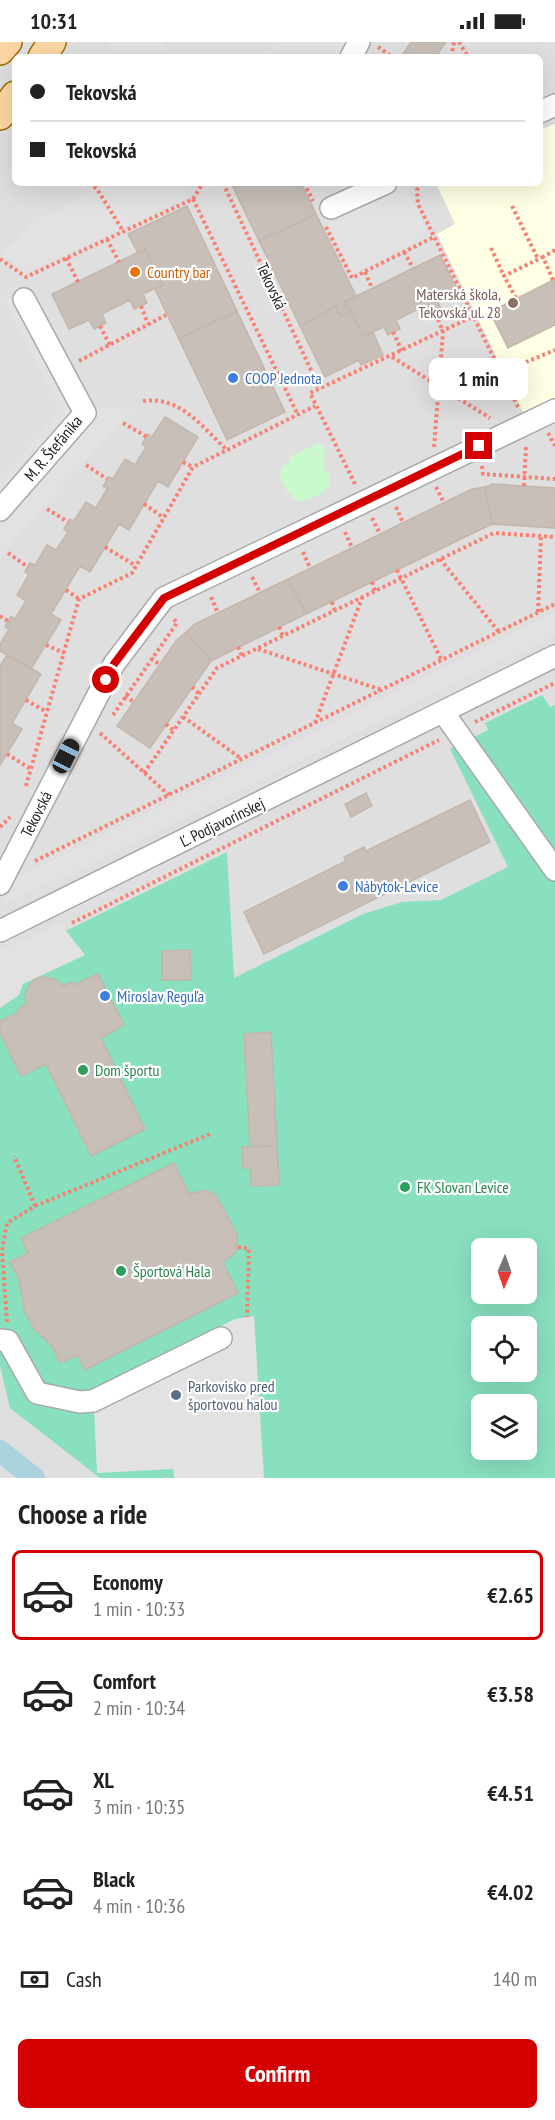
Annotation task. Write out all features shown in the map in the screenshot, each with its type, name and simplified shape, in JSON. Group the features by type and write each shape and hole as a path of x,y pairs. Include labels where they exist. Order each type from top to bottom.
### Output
{"main road":[{"path":"0,51 8,42"},
{"path":"0,116 12,99"}],"street":[{"path":"324,212 380,186"},
{"name":"M. R. Štefánika","path":"0,510 85,413 29,308"},
{"name":"Tekovská","path":"2,880 114,664 164,598 555,410"},
{"name":"Ľ. Podjavorinskej","path":"0,931 555,656"},
{"path":"443,712 555,870"},
{"path":"4,1340 37,1393 80,1402 93,1401 221,1338"}],"path":[{"path":"370,42 388,54"},
{"path":"94,186 123,231"},
{"path":"0,260 26,277 193,199 202,186"},
{"name":"Tekovská","path":"225,186 320,389"},
{"path":"306,186 324,212 352,278 434,237"},
{"path":"420,186 417,190 418,204 500,373 519,427 524,486"},
{"path":"193,199 298,415"},
{"path":"512,206 553,279"},
{"path":"107,239 118,262"},
{"path":"491,248 516,298"},
{"path":"504,276 555,250"},
{"path":"404,252 413,268"},
{"path":"66,258 78,282"},
{"path":"365,272 372,288"},
{"path":"141,306 148,324"},
{"path":"432,469 443,332 435,312"},
{"path":"62,370 166,315"},
{"path":"364,501 310,393 443,332 472,316"},
{"path":"100,326 110,345"},
{"path":"393,332 402,351"},
{"path":"438,385 500,373 555,350"},
{"path":"392,356 438,385 519,427"},
{"path":"143,402 158,399 179,406 227,450"},
{"path":"21,796 31,769 79,599 132,573 193,467 315,406"},
{"path":"123,423 147,437"},
{"path":"479,446 483,474 555,479"},
{"path":"183,462 193,467"},
{"path":"86,465 107,479"},
{"path":"144,504 164,518"},
{"path":"47,509 68,522"},
{"path":"144,773 217,668 494,533 555,537"},
{"path":"538,613 541,536"},
{"path":"105,547 136,566"},
{"path":"8,553 28,567"},
{"path":"440,559 499,632"},
{"path":"398,570 442,661"},
{"path":"372,582 375,591"},
{"path":"66,590 79,599"},
{"path":"315,723 363,597"},
{"path":"332,602 335,611"},
{"path":"159,604 177,623 100,734 169,795"},
{"path":"2,880 555,604"},
{"path":"0,616 8,621"},
{"path":"279,627 283,636"},
{"path":"46,645 64,653"},
{"path":"238,647 242,656"},
{"path":"257,648 383,690"},
{"path":"72,923 555,683"},
{"path":"192,687 199,694"},
{"path":"26,700 47,712"},
{"path":"183,717 242,759"},
{"path":"166,724 173,730"},
{"path":"7,754 31,769"},
{"path":"0,827 11,816"},
{"path":"0,817 6,821"},
{"path":"4,1340 2,1251 7,1223 35,1206 210,1134"},
{"path":"14,1156 35,1206"},
{"path":"238,1247 249,1249 247,1317"}],"shaded area":[{"path":"0,42 555,42 555,1478 0,1478"},
{"path":"107,42 163,42 169,54 113,54"},
{"path":"278,42 350,42 344,54 261,54"},
{"name":"Materská škola, Tekovská ul. 28","path":"555,124 555,401 525,416 437,234 455,224 437,186 543,186 543,129"},
{"path":"103,186 182,186 189,197 26,272 1,255 39,219"},
{"path":"352,186 405,186 429,235 352,274 317,202"},
{"path":"26,290 86,406 132,409 12,541 0,560 0,478 55,418 58,411 57,401 4,302"},
{"path":"555,613 555,635 3,906 8,882"},
{"path":"60,923 85,955 23,984 19,995 0,1008 0,951"},
{"name":"Parkovisko pred športovou halou","path":"254,1316 264,1478 174,1478 173,1469 97,1473 93,1389 235,1319"}],"green space":[{"path":"319,443 325,449 323,468 330,476 328,488 316,496 299,502 285,488 280,476 281,470 290,462 291,456"},
{"path":"542,695 550,707 555,705 555,1478 100,1478 10,1408 0,1366 0,963 227,852 234,978 363,914 402,902 441,900 508,867 450,749 488,730 485,723"}],"building":[{"path":"411,42 446,42 439,54 403,54"},
{"path":"232,186 302,186 316,214 259,241"},
{"path":"187,206 237,311 179,339 155,289 163,285 145,249 138,253 128,234"},
{"path":"316,214 356,296 343,303 348,313 341,316 336,306 300,326 259,241"},
{"path":"145,249 163,285 143,294 147,303 134,309 130,300 102,314 106,323 94,329 89,320 69,329 52,294"},
{"path":"440,255 457,290 437,300 441,309 429,315 424,306 396,320 400,329 388,335 384,327 363,336 346,301"},
{"path":"555,279 555,325 508,348 490,312"},
{"path":"346,301 363,336 373,332 383,355 361,365 359,360 325,377 300,326 336,306 341,316 348,313 343,303"},
{"path":"237,311 285,412 227,440 179,339"},
{"path":"165,417 198,437 168,487 158,481 129,530 119,524 90,572 80,566 51,614 61,620 31,669 0,651 0,644 9,629 5,627 11,616 15,619 26,601 17,595 29,574 25,572 30,563 35,565 47,545 56,550 68,532 64,529 70,519 74,521 86,502 96,508 107,489 103,486 109,477 113,479 125,459 135,465 146,447 142,444 148,434 152,437"},
{"path":"493,484 555,488 555,528 492,524 485,487"},
{"path":"485,487 492,524 306,614 288,579 472,489"},
{"path":"288,579 306,614 211,661 186,632 195,624"},
{"path":"186,632 211,661 150,748 117,726 176,641"},
{"path":"7,655 41,674 12,723 22,729 0,765 0,666"},
{"path":"366,793 372,806 351,817 345,804"},
{"path":"470,800 490,842 264,954 244,912 346,861 344,857 364,847 366,851"},
{"path":"190,950 191,980 162,980 162,951"},
{"name":"Dom športu","path":"98,974 124,1025 101,1038 145,1129 91,1156 46,1064 21,1076 0,1033 0,1021 19,1012 18,1009 26,1005 25,995 30,984 37,978 57,980 63,986 72,982 74,985"},
{"path":"271,1032 277,1146 250,1147 244,1034"},
{"path":"277,1146 279,1185 251,1186 251,1168 243,1168 242,1147"},
{"name":"Športová Hala","path":"174,1163 189,1194 205,1190 216,1195 237,1235 236,1252 223,1263 238,1293 85,1370 78,1355 60,1363 52,1346 34,1329 24,1310 19,1279 10,1262 28,1253 21,1238"}],"waterway":[{"path":"0,1451 34,1478"}],"place":[{"name":"Country bar","path":"135,272"},
{"name":"Materská škola, Tekovská ul. 28","path":"513,303"},
{"name":"COOP Jednota","path":"233,378"},
{"name":"Nábytok-Levice","path":"343,886"},
{"name":"Miroslav Reguľa","path":"105,996"},
{"name":"Dom športu","path":"83,1070"},
{"name":"FK Slovan Levice","path":"405,1187"},
{"name":"Športová Hala","path":"121,1271"},
{"name":"Parkovisko pred športovou halou","path":"176,1395"}],"route":[{"path":"106,680 114,664 164,598 479,446"}]}
